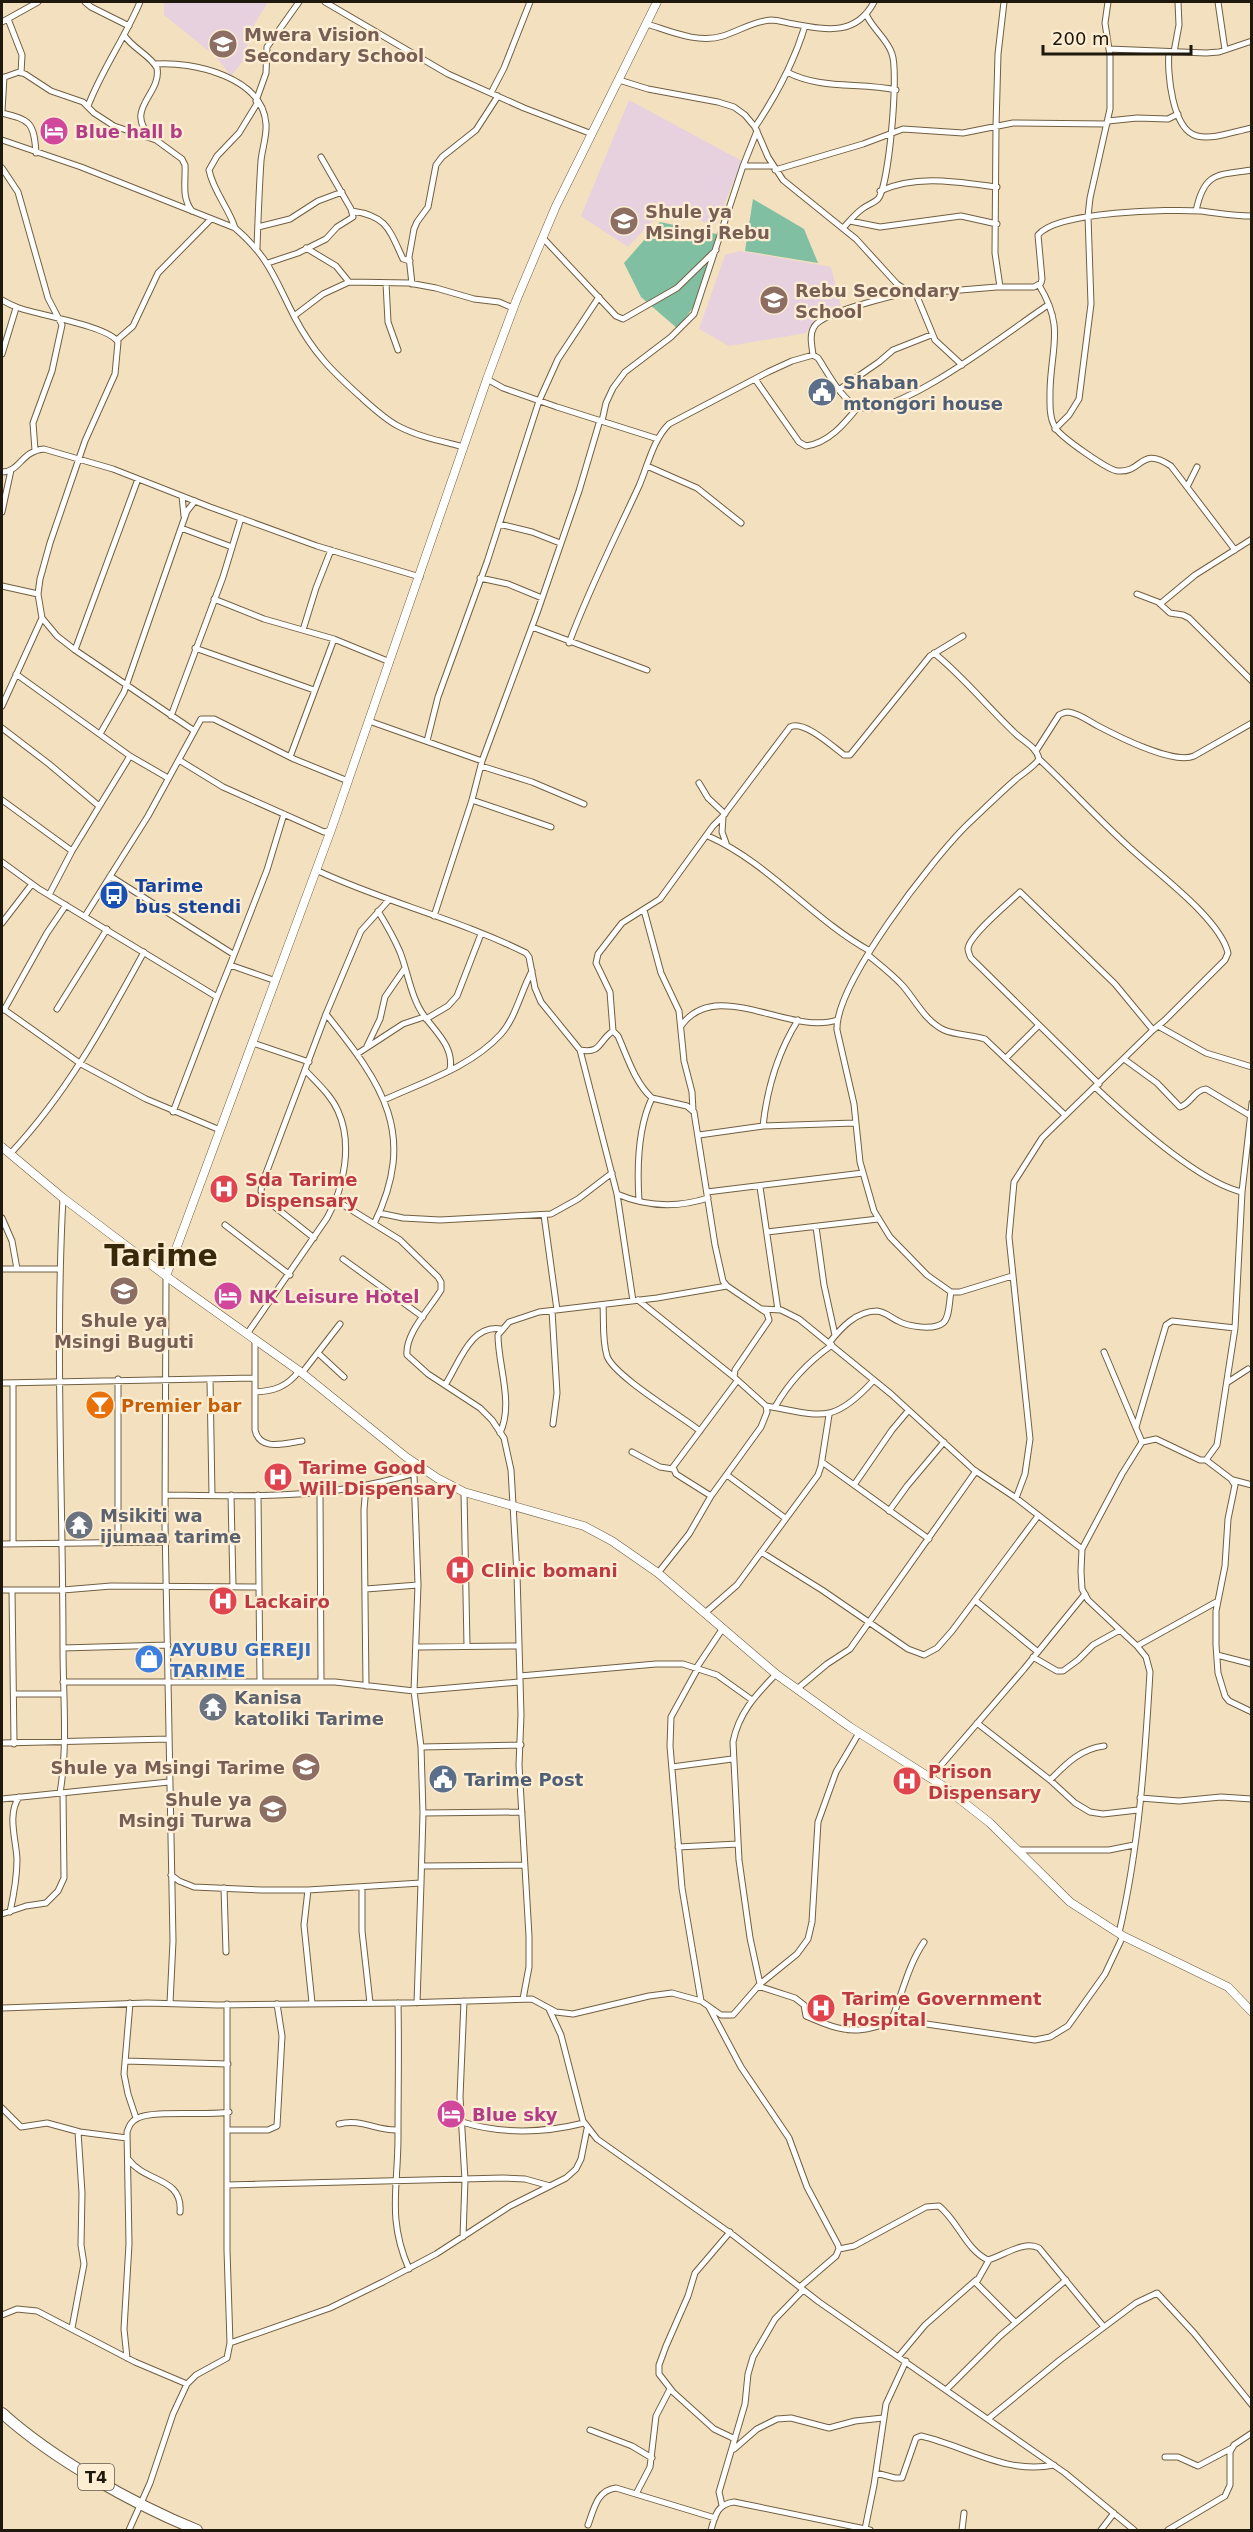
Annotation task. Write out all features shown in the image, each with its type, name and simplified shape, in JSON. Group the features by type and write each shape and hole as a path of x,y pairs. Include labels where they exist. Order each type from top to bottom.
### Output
{"highway":[{"name":"T4","path":"2,2413 52,2452 141,2504 197,2530"}],"main road":[{"path":"166,1276 331,830 513,308 543,238 657,2"},
{"path":"2,1147 63,1198 166,1276 301,1372 353,1416 424,1469 464,1492 513,1504 584,1526 612,1541 658,1573 796,1689 930,1778 990,1822 1070,1902 1121,1934 1214,1979 1239,1996 1251,2012"}],"street":[{"path":"2,22 38,2"},
{"path":"85,2 129,26"},
{"path":"88,106 106,64 129,26 140,2"},
{"path":"235,228 214,186 209,170 239,133 257,102 266,73 267,47 299,2"},
{"path":"325,2 448,74 524,108 592,134"},
{"path":"491,93 504,68 530,2"},
{"path":"646,24 686,36 710,39 763,21 774,20 835,29 851,25 867,16 874,2"},
{"path":"1000,287 995,253 996,126 1004,2"},
{"path":"1055,429 1069,415 1079,399 1091,304 1088,216 1107,123 1112,86 1105,23 1108,2"},
{"path":"1178,2 1179,25 1171,52 1169,78 1178,114 1188,131 1196,136 1218,135 1251,128"},
{"path":"1218,2 1225,50"},
{"path":"843,228 864,207 878,199 891,132 896,90 896,66 892,51 873,28 867,16"},
{"path":"8,19 22,55 21,73"},
{"path":"434,916 482,763 579,491 606,403 625,372 671,337 694,314 756,129 797,53 805,26"},
{"path":"124,35 132,46 155,63 203,67 220,73 241,85 257,102 267,124 261,159 257,248"},
{"path":"1109,49 1206,53 1225,50 1251,41"},
{"path":"153,140 142,125 140,116 158,75 155,63"},
{"path":"787,72 799,78 826,84 896,90"},
{"path":"36,153 35,137 29,123 25,119 2,112 3,78 21,73 35,79 51,91 83,102 94,113 114,126 153,140 182,159 186,172 185,198 193,212"},
{"path":"619,80 648,89 734,107 756,129 774,168 783,180 843,228 908,292"},
{"path":"412,284 410,261 414,229 420,216 428,207 436,165 442,157 476,130 498,96"},
{"path":"742,166 774,168 863,144 891,132 916,128 963,133 996,126 1036,122 1107,123 1137,118 1168,119 1178,114"},
{"path":"2,140 81,167 235,228 257,248 268,263 294,316 323,363 384,417 415,434 464,447"},
{"path":"268,263 326,239 337,227 352,219 352,211 321,158"},
{"path":"2,168 18,192 48,298 63,330 52,371 33,423 35,450"},
{"path":"1196,211 1201,190 1210,178 1219,174 1251,170"},
{"path":"880,191 898,184 922,181 997,187"},
{"path":"258,227 290,219 318,201 342,192"},
{"path":"352,211 370,215 387,224 403,259 410,261"},
{"path":"813,355 812,329 820,321 853,307 908,292 916,294 1000,287 1031,288 1039,285 1042,279 1038,235 1053,225 1088,216 1196,211 1225,216 1251,216"},
{"path":"850,221 880,227 961,216 997,224"},
{"path":"117,340 133,326 158,273 212,219"},
{"path":"543,238 616,316 625,319 677,288 716,250"},
{"path":"306,248 336,266 349,282"},
{"path":"294,316 323,294 349,282 412,284 474,299 499,302 513,308"},
{"path":"386,283 388,322 398,350"},
{"path":"1039,285 1056,324 1050,375 1050,406 1055,429 1111,470 1125,470 1148,458 1156,457 1172,466 1235,550"},
{"path":"916,294 931,335 939,346 962,365"},
{"path":"427,741 438,697 499,524 539,401 558,359 599,297"},
{"path":"2,300 16,308 58,318 108,334 117,340"},
{"path":"569,643 590,589 658,439 662,431 676,418 792,361 813,355 818,358 840,389 858,407 881,406 935,384 1048,305"},
{"path":"2,354 16,308"},
{"path":"840,389 893,350 931,335"},
{"path":"117,340 118,354 115,374 79,459 50,543 38,594 42,618 57,636 75,650 194,730"},
{"path":"487,379 503,388 539,401 658,439"},
{"path":"755,379 799,442 806,446 814,445 834,433 858,407"},
{"path":"2,472 11,470 26,455 35,450 44,449 138,479 330,549 420,577"},
{"path":"647,466 697,488 741,523"},
{"path":"1187,487 1197,467"},
{"path":"2,513 11,470"},
{"path":"75,650 138,479"},
{"path":"182,496 184,518"},
{"path":"100,734 127,686 184,518 195,501"},
{"path":"171,716 241,518"},
{"path":"499,524 532,532 560,543"},
{"path":"181,528 232,547"},
{"path":"1160,604 1195,575 1251,539"},
{"path":"303,630 315,588 330,549"},
{"path":"480,578 508,584 542,597"},
{"path":"2,586 38,594"},
{"path":"1137,594 1151,598 1170,613 1183,615 1196,623 1251,681"},
{"path":"214,599 264,619 334,639 390,662"},
{"path":"2,706 42,618"},
{"path":"532,627 569,643 647,670"},
{"path":"693,1111 687,1106 652,1098 639,1082 618,1036 613,1031 610,993 596,959 622,923 660,899 785,733 795,724 804,726 843,755 850,755 873,724 934,653 963,636"},
{"path":"290,757 334,639"},
{"path":"195,648 314,690"},
{"path":"934,653 1036,751 1039,759 1128,846 1194,904 1227,948 1228,953 1225,960 1042,1138 1014,1182 1009,1237 1030,1439 1025,1474 1016,1498"},
{"path":"16,674 130,756 168,778"},
{"path":"1036,751 1059,715 1064,712 1072,713 1108,731 1165,754 1184,758 1194,756 1251,723"},
{"path":"85,916 148,816 201,719 214,719 290,757 348,781"},
{"path":"369,721 427,741 584,804"},
{"path":"2,729 58,771 99,806"},
{"path":"49,895 72,850 130,756"},
{"path":"1012,1276 960,1292 951,1292 937,1284 907,1255 878,1219 863,1173 852,1094 837,1020 848,990 869,953 931,864 948,844 1039,759"},
{"path":"178,760 223,787 324,832 331,830"},
{"path":"699,783 708,798 724,815 722,832 727,844"},
{"path":"2,800 72,850"},
{"path":"472,800 551,827"},
{"path":"173,1112 230,965 232,954 267,870 284,814"},
{"path":"708,836 727,844 869,953 937,1026 949,1032 970,1034 985,1039 1065,1115"},
{"path":"2,862 49,895 217,996"},
{"path":"316,870 388,901 481,934 526,953 529,957 541,1002 580,1050 617,1194 635,1301 736,1379 766,1406 829,1415 846,1407 873,1381"},
{"path":"110,876 232,954"},
{"path":"2,923 32,884"},
{"path":"1153,1030 1115,984 1020,892 970,941 968,950 974,963 1146,1132 1219,1183 1242,1192"},
{"path":"314,1238 265,1199 261,1191 326,1014 361,931 388,901"},
{"path":"66,905 3,1009 81,1064 173,1112 220,1130"},
{"path":"644,910 661,973 672,994 681,1026 684,1061 692,1092 693,1111 723,1281 767,1313 769,1320 735,1370 736,1379 673,1470"},
{"path":"378,911 400,953 425,1018 445,1044 452,1061 450,1069"},
{"path":"57,1010 106,929"},
{"path":"357,1054 403,1024 425,1018 448,1006 457,996 481,934"},
{"path":"10,1154 44,1114 81,1064 144,952"},
{"path":"230,965 276,981"},
{"path":"368,1046 381,1019 385,997 405,968"},
{"path":"384,1100 467,1060 501,1034 532,971"},
{"path":"681,1026 690,1014 708,1005 730,1006 817,1023 837,1020"},
{"path":"326,1014 357,1054 384,1100 392,1122 394,1157 391,1181 374,1224"},
{"path":"763,1126 765,1105 777,1063 798,1020"},
{"path":"1006,1058 1038,1026"},
{"path":"1158,1026 1212,1056 1251,1067"},
{"path":"580,1050 588,1052 596,1049 613,1031"},
{"path":"252,1043 309,1062"},
{"path":"1124,1059 1148,1075 1180,1107 1189,1104 1198,1091 1206,1089 1251,1116"},
{"path":"247,1334 290,1275 337,1201 343,1178 345,1155 339,1111 306,1071"},
{"path":"639,1201 640,1150 647,1109 652,1098"},
{"path":"1206,1460 1217,1445 1230,1369 1242,1192 1249,1148 1251,1103"},
{"path":"699,1135 763,1126 855,1123"},
{"path":"379,1213 403,1218 440,1220 544,1215 557,1211 578,1199 612,1173"},
{"path":"617,1194 667,1206 682,1205 708,1195 863,1173"},
{"path":"760,1186 778,1310"},
{"path":"2,1914 26,1906 46,1903 58,1891 64,1878 60,1381 60,1269 63,1198"},
{"path":"337,1201 400,1240 438,1276 441,1290 411,1337 407,1355 445,1385 480,1408 492,1420 504,1438 511,1470 513,1504 520,1679 523,1864 529,1936 528,1967 523,1999"},
{"path":"544,1215 555,1310 557,1393 554,1424"},
{"path":"2,1218 12,1241 16,1269"},
{"path":"767,1232 878,1219"},
{"path":"225,1225 290,1275"},
{"path":"816,1227 824,1285 835,1335"},
{"path":"343,1259 423,1317"},
{"path":"2,1269 60,1269"},
{"path":"166,1276 164,1380 173,1967 170,2003"},
{"path":"500,1433 505,1420 505,1395 498,1335 509,1322 555,1310 635,1301 727,1286"},
{"path":"775,1407 796,1377 831,1344 835,1335 855,1317 875,1311 888,1314 904,1324 938,1325 944,1323 947,1316 951,1292"},
{"path":"603,1305 604,1338 610,1362 627,1379 700,1431"},
{"path":"762,1310 778,1310 799,1318 976,1471 1016,1498 1082,1549"},
{"path":"1136,1427 1166,1325 1172,1321 1234,1328"},
{"path":"255,1392 276,1391 283,1384 293,1380 340,1324"},
{"path":"445,1385 475,1336 487,1329 501,1329"},
{"path":"255,1340 257,1439 263,1444 302,1441"},
{"path":"1104,1352 1142,1442"},
{"path":"318,1353 344,1377"},
{"path":"1230,1369 1250,1369"},
{"path":"1228,1382 1250,1369"},
{"path":"2,1383 255,1378"},
{"path":"117,1379 118,1541"},
{"path":"210,1380 212,1495"},
{"path":"13,1383 13,1544"},
{"path":"658,1573 689,1534 711,1496 761,1427 767,1412 766,1406"},
{"path":"854,1485 908,1411"},
{"path":"705,1613 737,1585 818,1476 829,1415"},
{"path":"759,1985 795,1998 804,2005 806,2016 830,2026 858,2030 891,2021 906,2021 1035,2040 1050,2037 1068,2025 1104,1974 1121,1934 1144,1766 1150,1672 1146,1657 1137,1646 1088,1600 1081,1571 1082,1549 1142,1442 1156,1439 1200,1460 1206,1460 1233,1480 1251,1485"},
{"path":"889,1512 913,1478 944,1442"},
{"path":"632,1452 660,1467 673,1470 711,1496"},
{"path":"822,1462 929,1539"},
{"path":"166,1495 320,1494 366,1486 414,1474 424,1469"},
{"path":"796,1689 850,1649 976,1471"},
{"path":"414,1474 418,1585 414,1691 421,1747 423,1813 417,2003"},
{"path":"727,1475 785,1518"},
{"path":"1233,1480 1235,1487 1228,1519 1218,1601 1217,1655 1220,1680 1225,1696 1234,1704 1251,1712"},
{"path":"366,1486 364,1510 366,1686"},
{"path":"464,1492 467,1646"},
{"path":"320,1494 321,1682"},
{"path":"231,1495 233,1587"},
{"path":"258,1495 260,1681"},
{"path":"761,1552 822,1590 908,1649 924,1655 937,1648 976,1601 1038,1516"},
{"path":"2,1544 166,1542"},
{"path":"366,1590 418,1585"},
{"path":"2,1590 63,1590 111,1586 258,1587"},
{"path":"12,1590 14,1744"},
{"path":"930,1778 1034,1658 1085,1594"},
{"path":"976,1601 1038,1652"},
{"path":"1137,1646 1218,1601"},
{"path":"701,2001 689,1937 669,1746 671,1717 723,1629"},
{"path":"1034,1658 1057,1671 1063,1671 1093,1645 1120,1630"},
{"path":"63,1648 168,1646"},
{"path":"417,1647 518,1646"},
{"path":"1217,1655 1251,1664"},
{"path":"63,1682 321,1682 414,1691 656,1664 683,1664 717,1675 752,1700"},
{"path":"759,1985 750,1938 738,1844 732,1759 737,1724 752,1700 776,1674"},
{"path":"14,1694 63,1694"},
{"path":"977,1723 1050,1780 1065,1796 1090,1812 1103,1814 1138,1810"},
{"path":"2,2008 130,2003 417,2003 532,1999 556,2012 573,2014 639,1998 672,1994 701,2001 727,2017 733,2015 759,1985 797,1954 808,1939 812,1922 818,1822 836,1773 859,1733"},
{"path":"2,1743 169,1739"},
{"path":"421,1747 521,1745"},
{"path":"1050,1780 1074,1757 1094,1747 1104,1746"},
{"path":"672,1767 732,1759"},
{"path":"2,1799 169,1782"},
{"path":"10,1912 16,1888 17,1860 13,1810 19,1797"},
{"path":"1140,1798 1179,1801 1221,1797 1251,1799"},
{"path":"423,1813 522,1812"},
{"path":"678,1847 738,1844"},
{"path":"1017,1850 1109,1850 1134,1845"},
{"path":"422,1866 523,1864"},
{"path":"171,1875 194,1887 224,1888 308,1890 421,1883"},
{"path":"362,1887 362,1931 369,2003"},
{"path":"224,1888 226,1952"},
{"path":"308,1890 304,1925 312,2003"},
{"path":"891,2021 903,1995 914,1958 924,1942"},
{"path":"463,2237 465,2180 460,2097 465,2001"},
{"path":"130,2003 125,2061 128,2094 136,2118"},
{"path":"398,2003 398,2130 394,2217 400,2247 409,2269"},
{"path":"129,2530 187,2384 196,2375 227,2358 230,2343 227,2004"},
{"path":"228,2130 268,2130 277,2126 282,2036 277,2004"},
{"path":"709,2006 741,2067 789,2138 807,2187 839,2249"},
{"path":"230,2343 330,2308 409,2269 510,2206 550,2186 576,2169 581,2159 586,2126 561,2035 548,2007"},
{"path":"125,2061 228,2064"},
{"path":"2,2108 21,2127 47,2122 78,2132 127,2138"},
{"path":"127,2358 124,2329 129,2244 127,2138 130,2124 136,2118 155,2114 229,2112"},
{"path":"339,2124 361,2122 386,2130 398,2130"},
{"path":"462,2122 481,2128 511,2131 586,2126"},
{"path":"586,2126 597,2139 730,2232 802,2288 1054,2465 1134,2530"},
{"path":"72,2328 84,2264 81,2245 82,2193 78,2132"},
{"path":"129,2159 137,2170 174,2188 179,2194 180,2212"},
{"path":"227,2185 525,2179 550,2186"},
{"path":"839,2249 854,2246 916,2212 939,2206 946,2212 972,2249 980,2257 989,2260"},
{"path":"730,2232 698,2268 659,2365 659,2374 670,2389 714,2429 735,2439"},
{"path":"899,2356 925,2325 976,2280 989,2260 1018,2248 1034,2245 1046,2254 1104,2327"},
{"path":"711,2530 722,2505 719,2492 745,2403 748,2374 753,2357 775,2319 802,2288 836,2256 839,2249"},
{"path":"976,2280 979,2287 1016,2322"},
{"path":"947,2389 1016,2322 1066,2280"},
{"path":"988,2419 1104,2327 1144,2298 1157,2293 1194,2333 1251,2405"},
{"path":"2,2315 17,2309 37,2311 127,2358 187,2384"},
{"path":"722,2505 744,2503 867,2530 886,2404 906,2361"},
{"path":"636,2494 652,2458 657,2416 670,2389"},
{"path":"733,2450 757,2429 777,2419 791,2418 829,2428 855,2421 883,2418"},
{"path":"590,2430 632,2446 652,2458"},
{"path":"1165,2457 1178,2457 1198,2466 1232,2448 1251,2433"},
{"path":"876,2473 902,2478 916,2438 921,2436 1006,2464 1039,2468 1054,2465"},
{"path":"1168,2530 1225,2496 1230,2485 1228,2462 1232,2448"},
{"path":"588,2525 597,2500 605,2490 616,2488 715,2518"},
{"path":"962,2530 964,2513"},
{"path":"1101,2530 1114,2514"}],"shaded area":[{"name":"Mwera Vision Secondary School","path":"164,2 268,2 251,30 243,61 231,76 216,57 164,15"},
{"path":"629,100 742,161 716,224 660,213 628,247 581,216"},
{"name":"Rebu Secondary School","path":"740,251 831,267 841,306 814,321 806,333 729,346 699,329 725,255"}],"green space":[{"path":"753,199 804,229 818,263 745,251"},
{"path":"660,222 717,234 698,300 678,329 641,297 624,263"}],"place":[{"name":"Mwera Vision Secondary School","path":"223,44"},
{"name":"Blue hall b","path":"54,131"},
{"name":"Shule ya Msingi Rebu","path":"624,221"},
{"name":"Rebu Secondary School","path":"774,300"},
{"name":"Shaban mtongori house","path":"822,392"},
{"name":"Tarime bus stendi","path":"114,895"},
{"name":"Sda Tarime Dispensary","path":"224,1189"},
{"name":"Shule ya Msingi Buguti","path":"124,1291"},
{"name":"NK Leisure Hotel","path":"228,1296"},
{"name":"Premier bar","path":"100,1405"},
{"name":"Tarime Good Will Dispensary","path":"278,1477"},
{"name":"Msikiti wa ijumaa tarime","path":"79,1525"},
{"name":"Clinic bomani","path":"460,1570"},
{"name":"Lackairo","path":"223,1601"},
{"name":"AYUBU GEREJI TARIME","path":"149,1659"},
{"name":"Kanisa katoliki Tarime","path":"213,1707"},
{"name":"Shule ya Msingi Tarime","path":"306,1767"},
{"name":"Tarime Post","path":"443,1779"},
{"name":"Prison Dispensary","path":"907,1781"},
{"name":"Shule ya Msingi Turwa","path":"273,1809"},
{"name":"Tarime Government Hospital","path":"821,2008"},
{"name":"Blue sky","path":"451,2114"}],"district":[{"name":"Tarime","path":"161,1255"}]}
